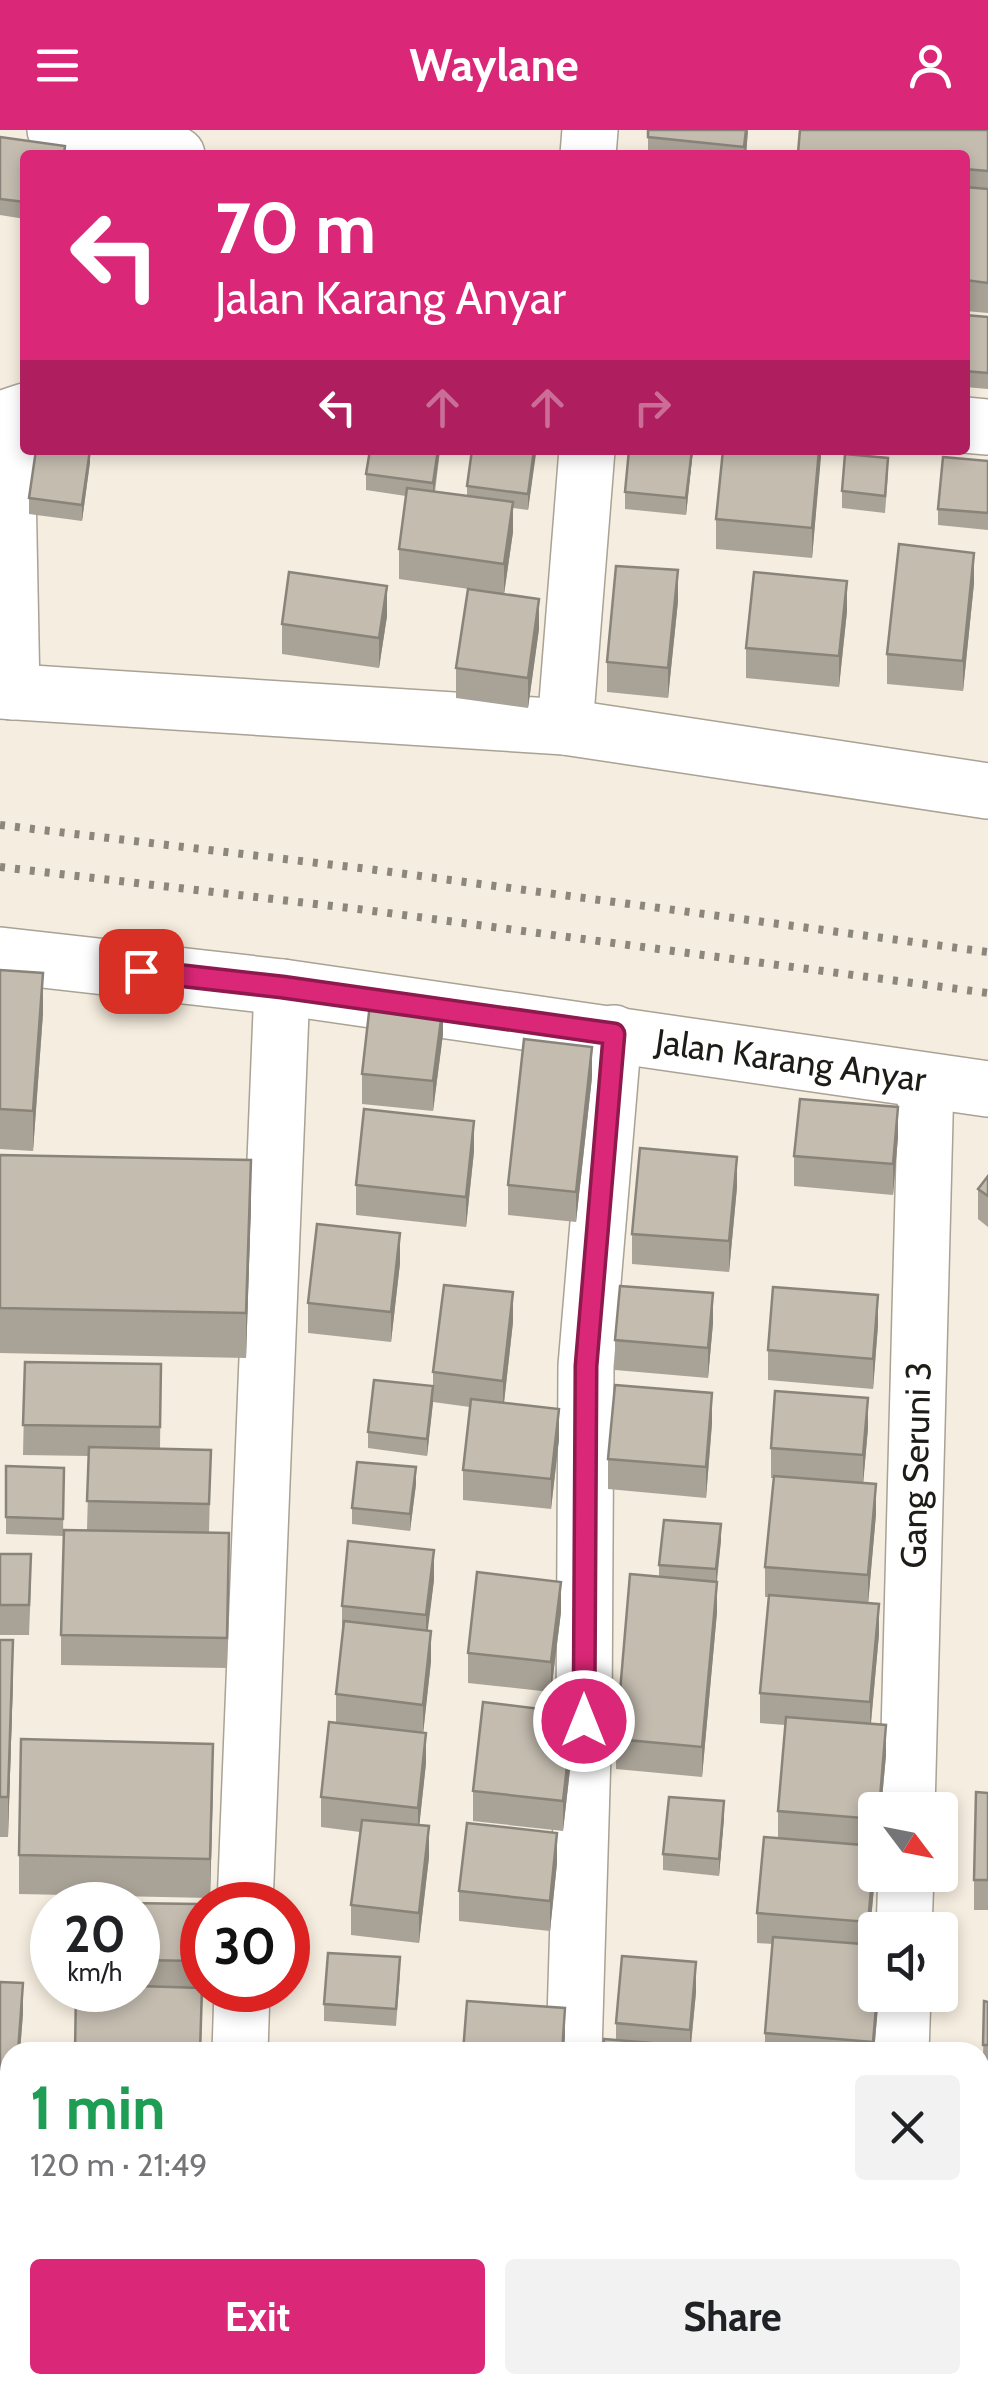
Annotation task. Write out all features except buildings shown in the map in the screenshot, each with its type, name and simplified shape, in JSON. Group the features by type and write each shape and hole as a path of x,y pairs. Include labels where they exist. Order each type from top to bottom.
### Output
{"street":[{"path":"55,130 64,138 86,145 132,150"},
{"path":"20,413 10,416 7,423 6,691 565,727 988,791"},
{"path":"565,727 587,455"},
{"name":"Jalan Karang Anyar","path":"0,955 282,987 614,1034 926,1102 988,1089"},
{"path":"247,1882 282,987"},
{"path":"574,2042 584,1721 586,1366 614,1034"},
{"name":"Gang Seruni 3","path":"908,1792 926,1102"},
{"path":"240,2042 241,2012"},
{"path":"901,2042 902,2012"}],"railway":[{"path":"0,825 368,869 988,952"},
{"path":"0,867 358,909 988,993"}],"route":[{"path":"141,971 614,1034 586,1366 584,1721"}]}
